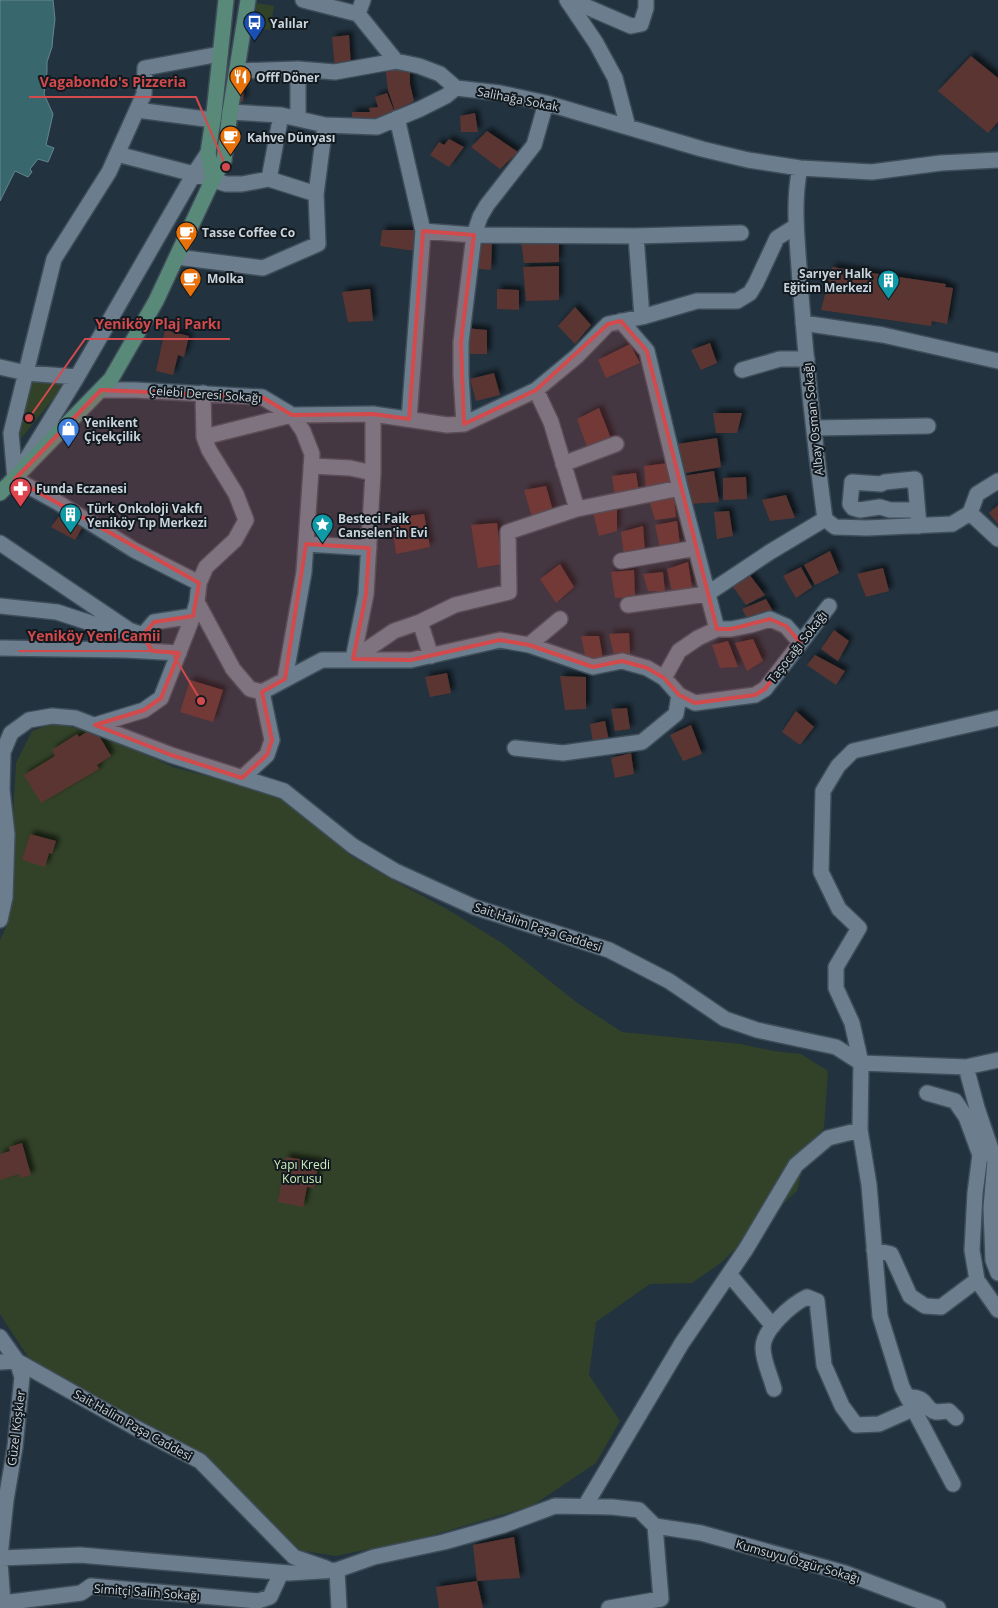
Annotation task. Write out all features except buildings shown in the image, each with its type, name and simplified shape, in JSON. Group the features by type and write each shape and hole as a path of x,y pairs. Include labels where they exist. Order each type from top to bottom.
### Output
{"main road":[{"path":"213,179 208,153 226,0"},
{"path":"0,493 111,379 156,301 213,179 224,160 248,0"},
{"path":"219,72 237,71"},
{"path":"215,103 230,112"}],"street":[{"path":"303,0 358,14 396,61"},
{"path":"358,14 363,0"},
{"path":"567,0 596,43 615,78 628,127"},
{"path":"571,0 631,26 641,24 646,8 646,0"},
{"path":"15,479 6,431 26,373 54,259 110,172 144,94 145,68 220,54"},
{"path":"230,112 281,115 325,125 377,127 438,100 456,88 440,74 396,61 335,72 298,69 237,71"},
{"path":"298,69 298,118"},
{"name":"Salihağa Sokak","path":"456,88 500,93 546,103 702,149 748,160 800,168 872,172 941,163 998,160"},
{"path":"464,424 461,342 474,235 480,217 487,205 534,145 546,103"},
{"path":"137,110 213,120"},
{"path":"269,179 281,115"},
{"path":"397,118 423,232 409,419"},
{"path":"177,258 263,268 318,244 316,194 325,125"},
{"path":"15,479 208,153"},
{"path":"117,154 226,184 242,184 269,179 316,194"},
{"name":"Albay Osman Sokağı","path":"800,168 797,181 796,226 803,323 825,519"},
{"path":"204,437 292,415 373,414 447,425 464,424 536,390 577,356 608,324 642,317 697,301 737,301 750,293 778,238 796,226"},
{"path":"423,232 474,235 636,236 741,233"},
{"path":"636,236 642,317"},
{"path":"621,321 647,351 716,629"},
{"path":"803,323 883,334 998,361"},
{"path":"742,370 780,359 807,359"},
{"path":"0,367 26,373 77,377"},
{"name":"Çelebi Deresi Sokağı","path":"102,390 262,396 292,415"},
{"path":"536,390 551,422 576,509"},
{"path":"95,725 144,710 160,698 195,609 199,583 206,567 235,540 246,520 236,494 209,450 204,437 203,393"},
{"path":"353,659 366,594 373,474 373,414"},
{"path":"285,679 304,572 312,466 312,454 303,431 292,415"},
{"path":"814,428 928,426"},
{"path":"563,464 616,444"},
{"path":"312,466 350,468 373,474"},
{"path":"15,479 57,502 134,550 199,583"},
{"path":"850,528 852,482 881,484 915,479 919,526"},
{"path":"885,482 890,510"},
{"path":"628,605 708,594 770,552 825,519 835,527 850,528 952,524 970,513 978,494 998,482"},
{"path":"868,483 868,510"},
{"path":"353,659 394,631 420,622 455,605 509,592 508,532 576,509 680,488"},
{"path":"850,504 853,508 868,510 880,507 890,510 917,510"},
{"path":"970,513 998,539"},
{"path":"0,543 136,633 152,651"},
{"path":"306,544 368,548"},
{"path":"621,561 696,548"},
{"path":"0,606 57,612 115,631 136,633 154,622 195,609"},
{"name":"Taşocağı Sokağı","path":"679,695 695,703 755,695 765,689 829,606"},
{"path":"195,609 233,669 250,689 262,692 322,660 411,660 500,640 529,645 593,667 622,661 646,668 664,678 679,695 676,714 642,742 563,753 515,748"},
{"path":"529,645 560,619"},
{"path":"664,678 679,651 716,629 732,630 770,619 786,626 800,642"},
{"path":"420,622 431,656"},
{"path":"0,648 179,653"},
{"path":"242,778 267,755 272,740 262,692"},
{"name":"Sait Halim Paşa Caddesi","path":"0,920 5,897 7,834 2,790 6,729 29,720 52,716 74,718 171,755 284,791 353,846 395,871 474,907 609,950 669,981 726,1019 757,1030 836,1047 861,1062 966,1067 998,1060"},
{"path":"953,1484 902,1387 880,1316 869,1185 860,1130 861,1062 852,1024 836,988 836,967 858,928 840,909 821,872 823,791 838,766 853,752 998,718"},
{"path":"966,1067 977,1108 995,1161 991,1208 993,1260 998,1273"},
{"path":"927,1093 955,1101 966,1117 980,1155 975,1193 972,1250 977,1280 998,1310"},
{"path":"585,1506 682,1343 746,1249 796,1165 828,1138 860,1130"},
{"path":"874,1250 891,1254 910,1296 925,1306 941,1307 977,1280"},
{"path":"729,1274 773,1326"},
{"path":"774,1389 763,1348 767,1333 795,1302 807,1296 817,1301 824,1364 842,1406 856,1425 879,1424 918,1397 923,1400 930,1410 936,1412 949,1411 956,1418"},
{"name":"Sait Halim Paşa Caddesi","path":"0,1337 17,1361 134,1427 200,1461 294,1557 335,1570"},
{"path":"0,1362 17,1361"},
{"name":"Güzel Köşkler","path":"0,1557 6,1472 16,1447 22,1377 17,1361"},
{"path":"0,1557 80,1554 281,1572 335,1570 374,1557 444,1542 504,1525 555,1506 612,1507 639,1510 655,1526 661,1600 608,1608"},
{"name":"Kumsuyu Özgür Sokağı","path":"655,1526 701,1533 845,1573 938,1608"},
{"path":"0,1562 2,1605"},
{"path":"335,1570 339,1608"},
{"name":"Simitçi Salih Sokağı","path":"2,1605 81,1593 91,1586 258,1601 270,1597 281,1572"}],"highlighted area":[{"path":"423,231 474,235 461,342 464,424 536,390 608,324 621,321 647,351 717,629 731,629 770,619 786,626 800,642 765,689 755,695 695,703 679,695 664,678 647,668 622,661 593,667 529,645 500,640 411,660 353,659 366,594 369,548 306,544 285,679 262,692 272,740 267,755 242,778 171,755 95,725 144,710 161,698 179,653 152,651 143,635 154,622 193,616 199,583 15,479 101,390 262,397 292,415 373,414 409,419"}],"green space":[{"path":"257,3 274,6 270,30 252,28"},
{"path":"30,378 67,382 9,453"},
{"name":"Yapı Kredi Korusu","path":"53,723 97,733 173,767 275,794 323,816 348,854 445,908 505,945 576,1002 622,1032 741,1044 801,1054 828,1071 824,1128 808,1147 797,1191 722,1262 692,1283 650,1284 596,1322 589,1375 620,1421 596,1463 532,1506 423,1538 336,1556 291,1549 244,1501 203,1454 140,1424 32,1363 0,1314 0,940 7,925 16,763 32,731"}],"shaded area":[{"path":"0,0 53,0 55,19 52,47 47,62 44,94 53,114 46,145 54,148 48,162 38,159 30,169 32,172 28,177 15,171 0,201"}],"place":[{"name":"Yalılar","path":"254,42"},
{"name":"Offf Döner","path":"240,96"},
{"name":"Kahve Dünyası","path":"231,156"},
{"name":"Vagabondo's Pizzeria","path":"226,167"},
{"name":"Tasse Coffee Co","path":"186,251"},
{"name":"Molka","path":"191,297"},
{"name":"Sarıyer Halk Eğitim Merkezi","path":"888,299"},
{"name":"Yeniköy Plaj Parkı","path":"29,418"},
{"name":"Yenikent Çiçekçilik","path":"68,448"},
{"name":"Funda Eczanesi","path":"20,507"},
{"name":"Türk Onkoloji Vakfı Yeniköy Tıp Merkezi","path":"71,534"},
{"name":"Besteci Faik Canselen'in Evi","path":"322,544"},
{"name":"Yeniköy Yeni Camii","path":"201,701"}]}
